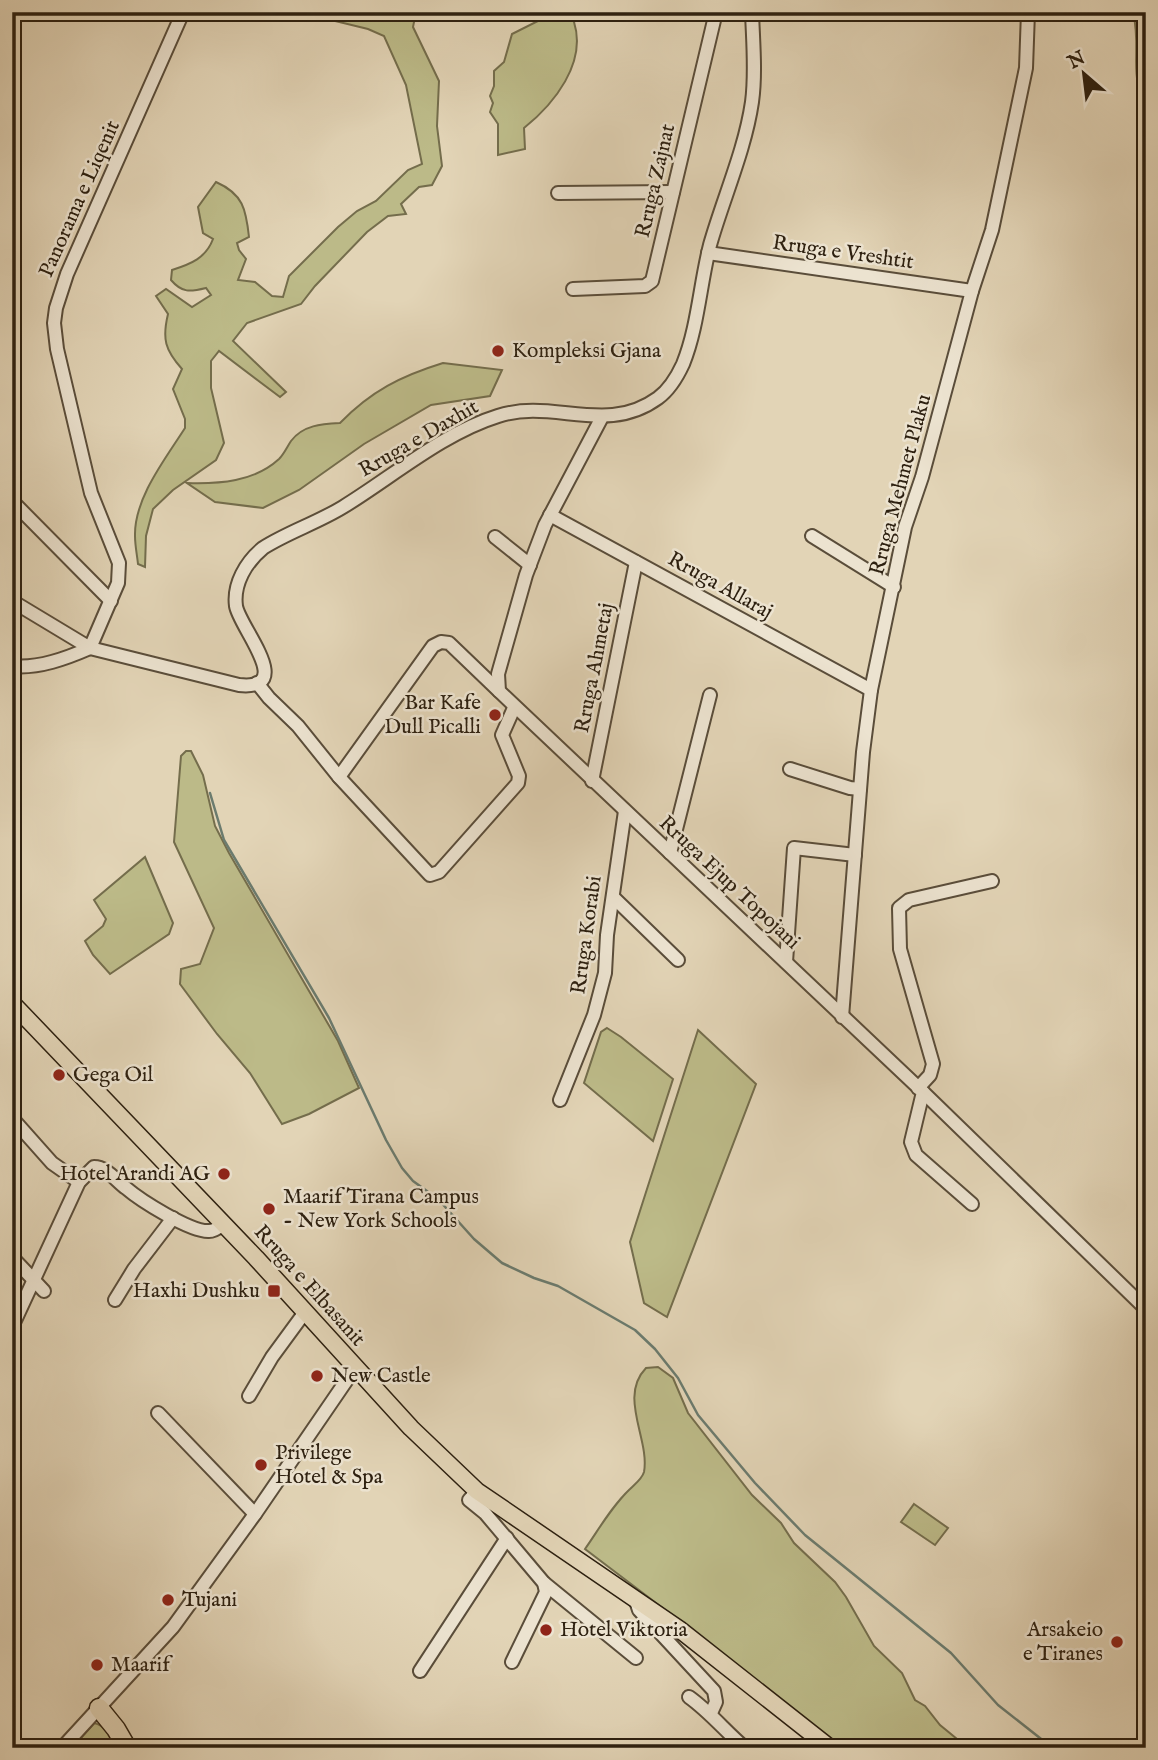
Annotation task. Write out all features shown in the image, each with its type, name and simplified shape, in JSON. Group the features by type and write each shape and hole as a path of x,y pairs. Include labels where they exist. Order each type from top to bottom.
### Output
{"highway":[{"path":"96,1711 116,1729 125,1748"}],"main road":[{"name":"Rruga e Elbasanit","path":"12,1003 223,1224 355,1368 477,1491 679,1629 831,1748"}],"street":[{"name":"Panorama e Liqenit","path":"90,648 118,583 119,563 87,481 57,349 54,323 56,309 67,274 183,12"},
{"name":"Rruga Zajnat","path":"573,289 645,286 652,281 716,12"},
{"name":"Rruga e Daxhit","path":"257,683 265,674 265,663 239,617 235,600 243,572 262,548 328,516 430,451 495,417 517,411 537,410 602,417 621,415 657,398 675,379 687,351 708,253 750,111 753,85 752,12"},
{"name":"Rruga Mehmet Plaku","path":"842,1017 860,789 872,690 905,527 922,477 972,291 992,230 1026,68 1028,12"},
{"path":"558,193 673,192"},
{"name":"Rruga e Vreshtit","path":"708,253 972,291"},
{"path":"499,691 498,674 530,565 550,514 602,417"},
{"path":"12,501 111,601"},
{"name":"Rruga Allaraj","path":"550,514 872,690"},
{"path":"812,536 894,587"},
{"path":"495,537 530,565"},
{"name":"Rruga Ahmetaj","path":"592,781 636,562"},
{"path":"12,601 90,648 239,685 257,683 298,726 339,776 428,873 433,875 518,783 519,776 502,735 514,708"},
{"name":"Rruga Ejup Topojani","path":"339,776 433,646 441,642 449,643 514,708 921,1090 1146,1309"},
{"path":"12,666 21,667 68,657 90,648"},
{"path":"670,853 710,695"},
{"path":"790,769 850,789 860,789"},
{"name":"Rruga Korabi","path":"560,1100 594,1015 605,973 612,897 625,811"},
{"path":"786,962 794,848 855,855"},
{"path":"972,1204 916,1155 911,1142 921,1090 933,1064 900,949 899,908 909,900 992,881"},
{"path":"612,897 678,960"},
{"path":"12,1118 52,1163 79,1182"},
{"path":"12,1326 79,1182 93,1168 99,1167 127,1189 173,1218 206,1231 214,1230 223,1224"},
{"path":"115,1300 134,1269 173,1218"},
{"path":"12,1257 44,1291"},
{"path":"248,1396 305,1312"},
{"path":"62,1748 173,1627 255,1514 355,1368"},
{"path":"158,1413 255,1514"},
{"path":"477,1491 469,1500 485,1513 544,1583 636,1658"},
{"path":"420,1671 507,1538"},
{"path":"512,1662 546,1592 544,1583"},
{"path":"636,1599 639,1610 714,1691 716,1702 711,1713"},
{"path":"689,1697 711,1713 723,1729 745,1748"}],"shaded area":[{"path":"345,12 416,12 413,27 439,81 437,126 442,166 432,185 419,187 401,204 406,214 388,216 367,232 301,304 247,323 233,341 286,392 280,397 219,351 211,361 211,388 224,443 216,460 173,490 153,509 146,536 145,567 138,564 135,543 140,507 152,479 185,428 185,419 173,389 182,369 166,344 168,314 156,296 166,289 192,307 211,295 206,288 187,290 171,280 172,270 197,259 213,239 203,233 198,207 216,182 238,197 244,210 249,237 237,243 246,259 238,280 255,282 272,296 283,297 289,276 338,227 357,211 376,201 408,170 422,164 406,85 384,36 335,21"},
{"path":"544,12 583,12 574,22 577,37 572,67 556,95 524,128 525,149 498,155 498,124 490,112 493,103 490,96 494,86 494,71 504,62 512,34 540,20"},
{"path":"1133,12 1146,12 1146,108 1136,71"},
{"path":"1146,133 1146,204 1139,160"},
{"path":"443,363 502,370 490,396 431,405 364,444 299,490 263,508 215,502 187,483 224,482 259,473 279,459 301,432 320,425 340,423 363,402 387,386"},
{"path":"186,751 191,751 203,775 215,826 338,1041 359,1088 309,1114 282,1124 250,1073 180,984 181,969 200,964 214,928 174,842 181,756"},
{"path":"145,857 173,923 169,934 110,974 85,941 103,926 106,919 94,900"},
{"path":"607,1028 673,1079 653,1141 584,1083 601,1032"},
{"path":"698,1030 756,1084 667,1317 644,1303 630,1242"},
{"path":"658,1367 673,1378 688,1413 752,1495 781,1523 794,1543 835,1582 874,1646 902,1673 915,1700 925,1706 940,1725 968,1748 836,1748 685,1625 585,1549 617,1503 643,1475 645,1459 635,1392 638,1379 646,1368"},
{"path":"914,1504 948,1528 935,1545 901,1522"},
{"path":"94,1723 106,1730 120,1748 72,1748"}],"waterway":[{"path":"210,793 224,840 329,1018 386,1140 413,1181 438,1199 474,1239 502,1263 558,1286 635,1330 655,1349 678,1378 698,1415 755,1483 805,1535 951,1653 998,1705 1045,1742"},
{"path":"12,1741 27,1748"}],"place":[{"name":"Kompleksi Gjana","path":"498,351"},
{"name":"Bar Kafe Dull Picalli","path":"495,715"},
{"name":"Gega Oil","path":"59,1075"},
{"name":"Hotel Arandi AG","path":"224,1174"},
{"name":"Maarif Tirana Campus - New York Schools","path":"269,1209"},
{"name":"Haxhi Dushku","path":"274,1291"},
{"name":"New Castle","path":"317,1376"},
{"name":"Privilege Hotel & Spa","path":"261,1465"},
{"name":"Tujani","path":"168,1600"},
{"name":"Hotel Viktoria","path":"546,1630"},
{"name":"Arsakeio e Tiranes","path":"1117,1642"},
{"name":"Maarif","path":"97,1665"}]}
